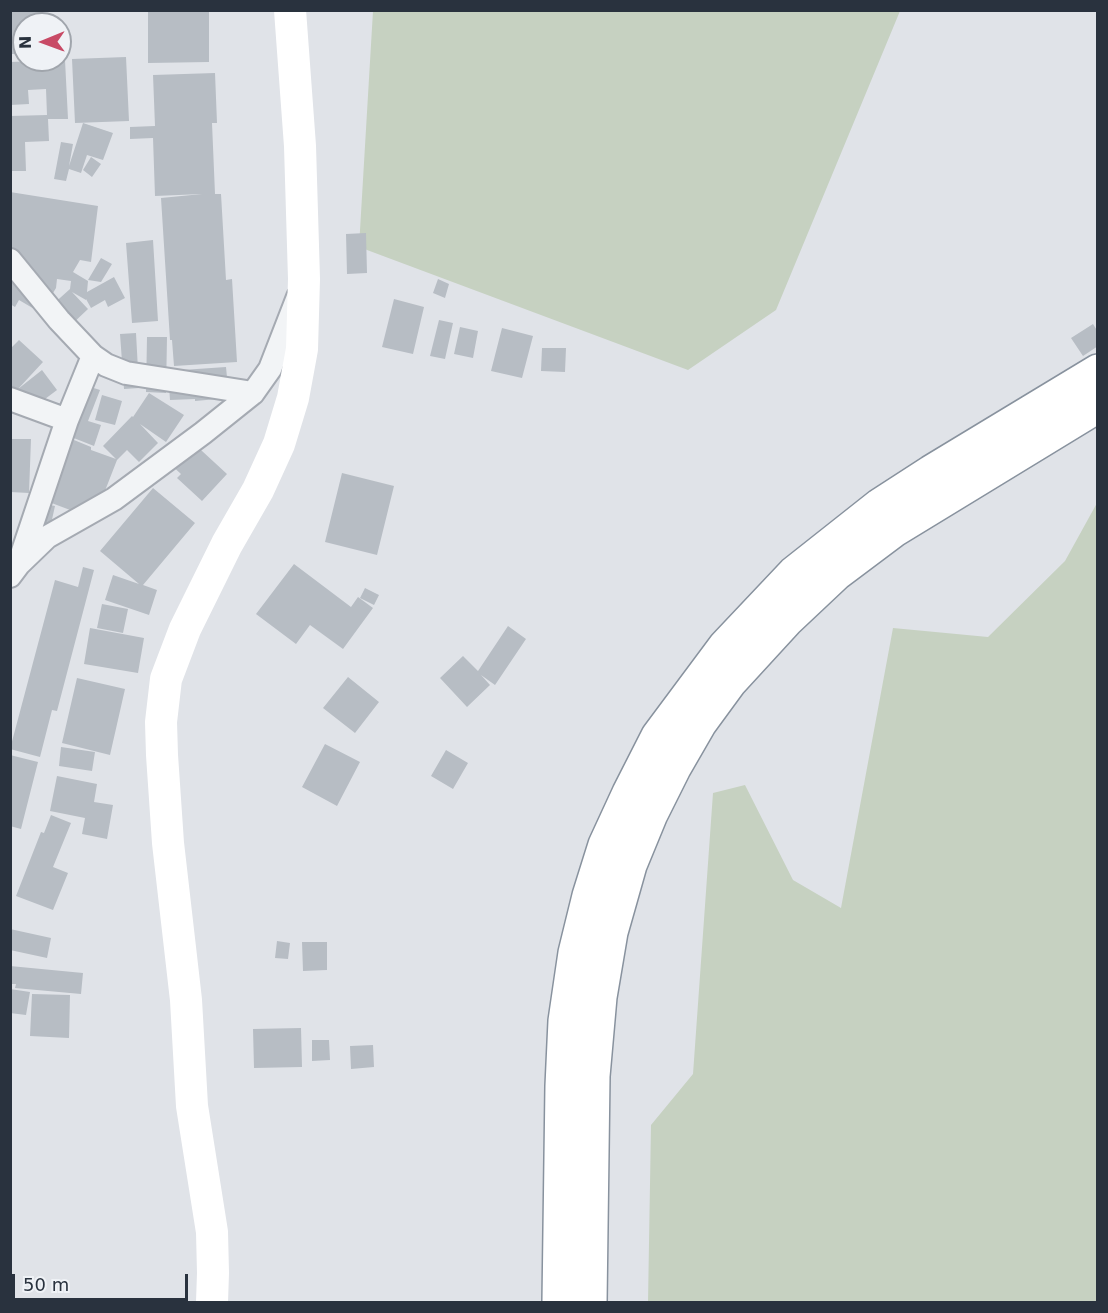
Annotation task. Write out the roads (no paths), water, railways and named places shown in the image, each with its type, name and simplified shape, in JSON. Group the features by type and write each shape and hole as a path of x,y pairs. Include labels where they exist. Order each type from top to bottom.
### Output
{"highway":[{"path":"559,1302 562,1086 566,1021 575,953 605,845 658,736 725,646 794,573 880,505 1098,371"},
{"path":"590,1302 593,1076 600,997 611,932 630,865 651,814 674,768 700,723 730,682 786,621 837,573 893,531 1098,406"}],"main road":[{"path":"212,1302 212,1232 192,1106 186,1000 168,843 161,722 166,679 185,629 227,544 258,490 279,444 293,398 302,349 304,279 300,146 290,10"}],"street":[{"path":"10,260 59,320 93,356 106,365 126,373 253,393"},
{"path":"15,570 46,537 114,499 253,393 270,369 304,279"},
{"path":"15,570 67,420 93,356"},
{"path":"10,399 67,420"}]}
